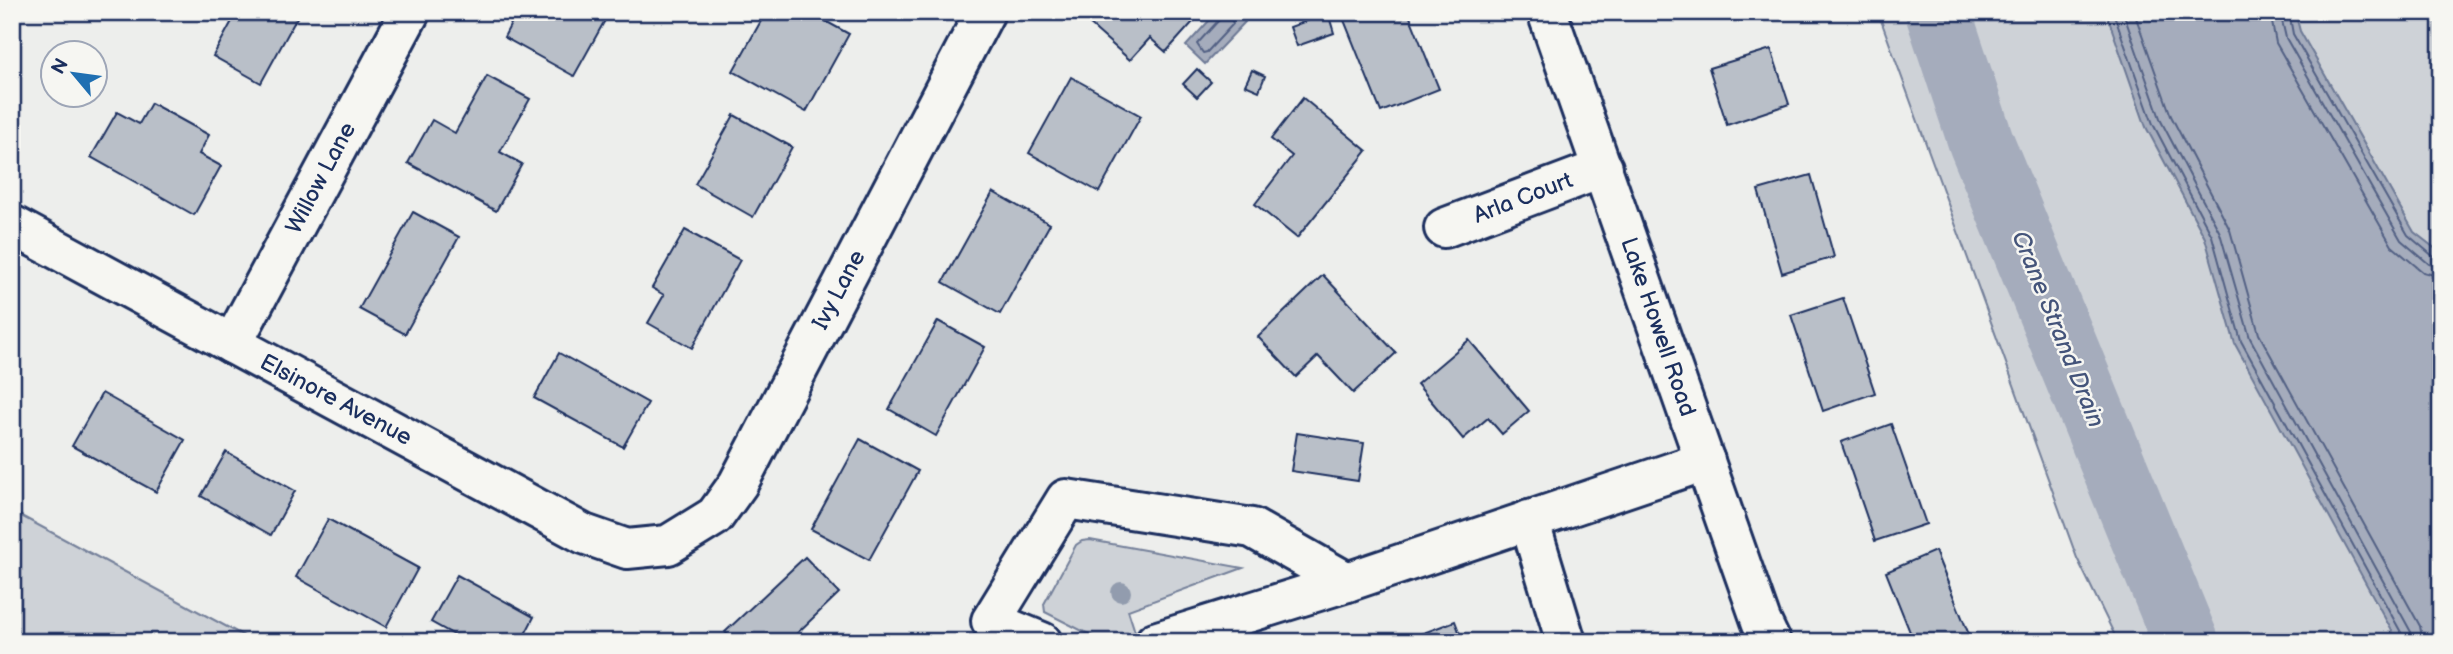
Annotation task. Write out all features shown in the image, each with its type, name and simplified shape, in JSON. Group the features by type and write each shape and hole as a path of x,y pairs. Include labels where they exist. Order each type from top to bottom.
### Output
{"street":[{"name":"Willow Lane","path":"232,344 410,12"},
{"name":"Ivy Lane","path":"668,545 715,516 738,484 985,12"},
{"name":"Lake Howell Road","path":"1547,12 1761,621 1771,642"},
{"name":"Arla Court","path":"1444,228 1603,168"},
{"name":"Elsinore Avenue","path":"12,225 584,534 627,549 668,545"},
{"path":"1155,642 1347,582 1705,461"},
{"path":"1042,642 991,621 1066,499 1252,528 1347,582"},
{"path":"1529,520 1566,642"}],"shaded area":[{"path":"1878,12 2441,12 2441,642 2118,642 2077,558"},
{"path":"12,511 255,642 12,642"},
{"path":"1090,540 1243,568 1128,610 1138,641 1104,642 1045,612 1044,604 1076,545"}],"water":[{"path":"1217,12 1234,12 1245,22 1205,64 1186,46"},
{"path":"2106,12 2295,12 2300,31 2414,232 2441,253 2441,642 2398,642 2235,344 2205,238 2146,127"}],"building":[{"path":"12,12 23,12 12,32"},
{"path":"237,12 300,12 261,83 213,56"},
{"path":"517,12 609,13 574,76 504,37"},
{"path":"766,12 809,12 849,34 806,112 733,71"},
{"path":"1098,12 1202,12 1166,52 1150,38 1130,60 1088,23"},
{"path":"1350,12 1408,12 1439,89 1381,112 1342,15"},
{"path":"1328,13 1334,33 1297,46 1290,27"},
{"path":"1771,49 1789,104 1727,125 1709,68"},
{"path":"1197,69 1211,82 1197,97 1183,84"},
{"path":"1252,70 1265,76 1259,91 1245,85"},
{"path":"487,76 530,99 500,152 522,164 496,211 408,163 432,120 455,133"},
{"path":"1071,77 1141,116 1099,192 1029,153"},
{"path":"1303,98 1367,151 1297,238 1255,204 1292,156 1271,139"},
{"path":"151,103 209,135 199,154 221,166 194,215 91,157 117,112 139,124"},
{"path":"734,115 792,147 753,217 695,184"},
{"path":"1811,175 1834,257 1782,273 1758,190"},
{"path":"993,192 1050,224 1000,314 943,282"},
{"path":"413,212 459,237 405,334 359,309"},
{"path":"685,230 740,260 692,348 648,323 664,295 652,288"},
{"path":"1323,275 1396,353 1353,393 1318,356 1296,377 1258,337"},
{"path":"1843,298 1875,393 1823,411 1791,315"},
{"path":"938,321 985,347 936,436 889,409"},
{"path":"1469,340 1529,411 1502,434 1488,418 1463,439 1417,384"},
{"path":"559,353 648,403 623,447 534,398"},
{"path":"102,393 185,440 156,492 72,446"},
{"path":"1891,424 1926,524 1875,541 1841,442"},
{"path":"1297,433 1364,443 1358,481 1291,471"},
{"path":"860,439 918,471 869,560 811,529"},
{"path":"226,452 295,491 271,535 201,496"},
{"path":"328,519 418,568 386,627 296,577"},
{"path":"1935,551 1972,642 1914,642 1886,572"},
{"path":"805,557 839,593 788,642 735,642 725,632"},
{"path":"457,575 534,617 521,642 467,642 431,622"},
{"path":"1455,621 1463,642 1400,642"}],"waterway":[{"name":"Crane Strand Drain","path":"1938,12 1981,142 2186,642"}]}
